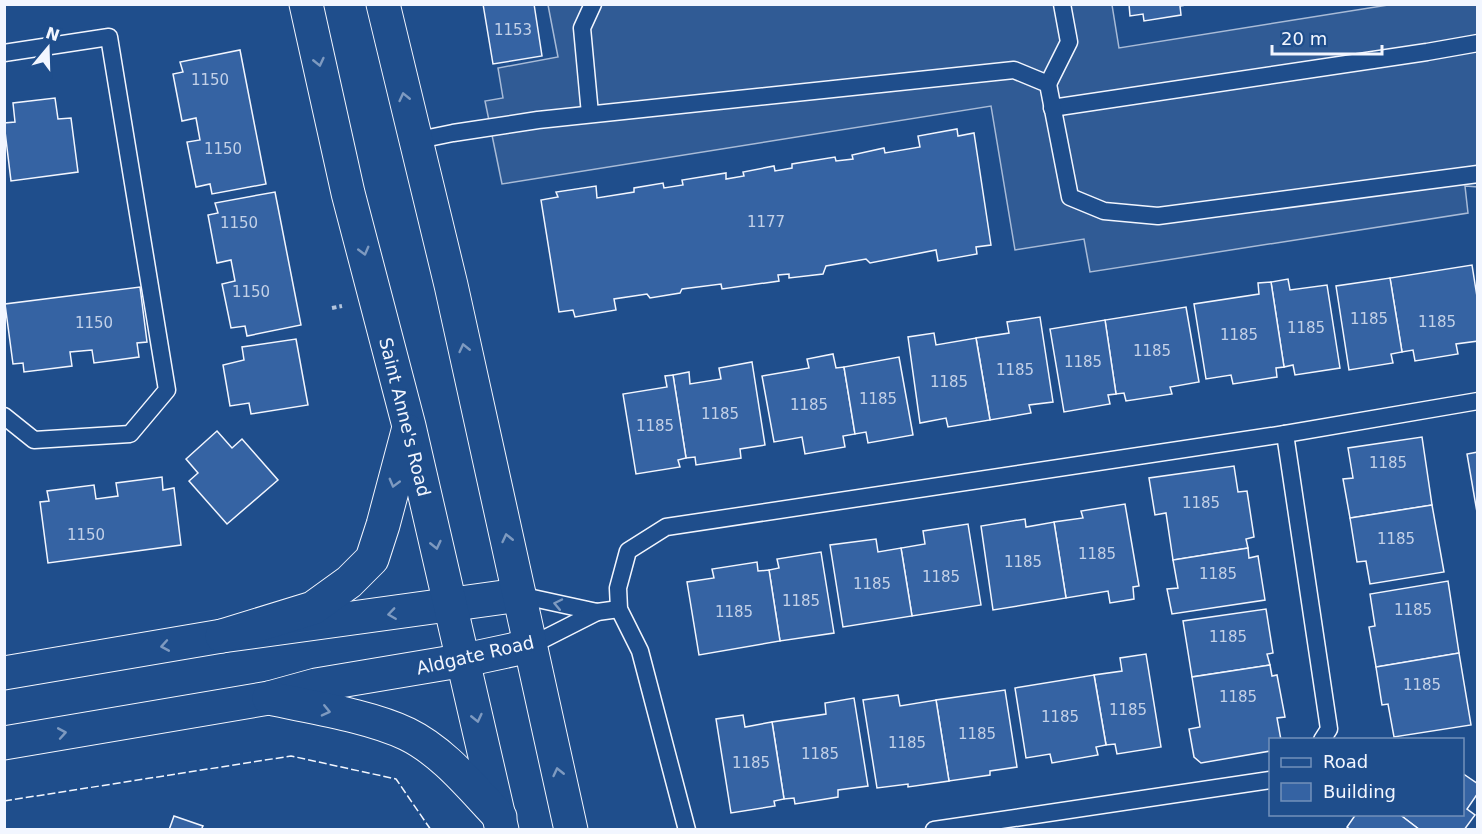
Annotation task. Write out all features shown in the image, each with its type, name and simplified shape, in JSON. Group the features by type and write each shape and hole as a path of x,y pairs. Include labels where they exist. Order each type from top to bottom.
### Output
{"main road":[{"name":"Saint Anne's Road","path":"306,4 348,193 409,426 501,823"},
{"path":"383,4 414,141 451,285 571,830"},
{"path":"222,636 313,608 349,582 372,559 409,426"},
{"path":"4,674 222,636 519,595"},
{"name":"Aldgate Road","path":"4,743 269,698 316,685 465,660 530,646"},
{"path":"269,698 375,722 407,734 433,751 501,823"}],"lane":[{"path":"590,114 582,28 593,4"},
{"path":"1062,4 1069,42 1048,84 1070,197 1104,211 1158,216 1478,174"},
{"path":"4,53 109,37 167,390 130,434 34,440 4,416"},
{"path":"1052,108 1478,43"},
{"path":"414,141 453,133 590,114 1014,70 1048,84"},
{"path":"687,830 640,651 619,609 618,588 628,551 666,527 1285,434 1478,401"},
{"path":"1285,434 1329,729 1323,738"},
{"path":"519,595 597,612 619,609"},
{"name":"Aldgate Road","path":"530,646 597,612"},
{"path":"934,830 1269,780"}],"shaded area":[{"path":"548,5 1112,5 1119,48 1388,5 1477,5 1478,187 1465,186 1468,213 1090,272 1084,239 1015,250 991,106 502,184 485,101 503,98 498,68 558,57"}],"building":[{"path":"483,4 534,4 542,56 493,64"},
{"path":"1129,4 1192,4 1180,6 1181,15 1144,21 1143,14 1130,16"},
{"path":"240,50 266,184 212,194 210,184 196,187 187,142 200,140 196,118 182,121 173,74 183,72 180,62"},
{"path":"55,98 58,119 71,118 78,172 11,181 4,123 15,122 13,103"},
{"path":"957,129 958,136 974,133 991,245 976,247 977,254 938,261 936,250 870,263 866,259 826,266 823,274 789,278 789,274 778,275 779,281 722,289 721,284 682,289 680,293 650,298 647,294 614,299 616,310 575,317 573,310 559,312 541,200 558,197 556,192 596,186 597,198 634,192 634,188 663,183 664,188 683,185 682,180 726,173 726,179 744,176 743,172 774,166 775,171 792,168 792,164 835,157 836,161 853,159 852,155 884,148 885,153 920,147 918,136"},
{"path":"275,192 301,325 247,336 245,326 231,328 222,284 235,281 231,260 217,263 208,215 218,213 215,203"},
{"path":"1472,265 1478,303 1478,341 1456,344 1458,354 1415,361 1413,350 1402,352 1390,278"},
{"path":"1390,278 1402,352 1391,354 1393,363 1349,370 1336,286"},
{"path":"1288,279 1290,290 1327,285 1340,368 1295,375 1293,365 1284,367 1271,282"},
{"path":"1271,282 1284,367 1276,368 1277,377 1233,384 1231,375 1206,379 1194,304 1259,294 1258,283"},
{"path":"140,287 147,342 137,343 139,357 94,363 92,350 70,352 72,366 24,372 23,363 13,364 5,304"},
{"path":"1186,307 1199,382 1170,387 1172,394 1126,401 1124,393 1116,394 1105,320"},
{"path":"1040,317 1053,402 1029,405 1031,413 990,420 976,338 1009,333 1007,322"},
{"path":"1105,320 1116,394 1108,395 1110,404 1064,412 1050,329"},
{"path":"934,333 936,345 976,338 990,420 948,427 946,418 920,423 908,337"},
{"path":"296,339 308,405 251,414 249,403 230,406 223,365 244,360 242,347"},
{"path":"833,354 836,368 844,367 855,434 843,436 845,447 805,454 802,437 774,442 762,376 809,368 807,359"},
{"path":"899,357 913,435 868,443 866,432 855,434 844,367"},
{"path":"752,362 765,445 740,449 741,458 696,465 695,457 686,458 673,375 689,372 690,384 721,379 719,368"},
{"path":"673,375 686,458 678,460 680,467 636,474 623,394 667,387 665,376"},
{"path":"217,431 232,448 242,439 278,480 227,524 189,481 198,473 186,459"},
{"path":"1422,437 1432,505 1350,518 1343,479 1353,478 1348,448"},
{"path":"1478,452 1478,518 1467,454"},
{"path":"1234,466 1238,492 1247,491 1254,537 1246,539 1248,548 1173,560 1166,513 1155,515 1149,478"},
{"path":"162,477 163,490 174,488 181,545 48,563 40,502 49,501 47,491 94,485 96,499 118,496 116,483"},
{"path":"1125,504 1139,586 1133,587 1134,599 1110,603 1108,591 1066,598 1054,522 1083,518 1081,511"},
{"path":"1432,505 1444,572 1370,584 1366,561 1357,562 1350,518"},
{"path":"1025,519 1026,527 1054,522 1066,598 993,610 981,526"},
{"path":"968,524 981,605 912,616 901,548 925,544 923,531"},
{"path":"876,539 878,552 901,548 912,616 843,627 830,545"},
{"path":"1248,548 1249,558 1258,556 1265,600 1172,614 1167,589 1178,588 1173,560"},
{"path":"821,552 834,633 780,641 769,570 779,568 777,559"},
{"path":"757,562 758,571 769,570 780,641 699,655 687,582 714,578 712,569"},
{"path":"1448,581 1459,653 1376,667 1369,627 1375,626 1370,594"},
{"path":"1266,609 1273,653 1267,654 1270,665 1192,677 1183,621"},
{"path":"1459,653 1471,725 1394,737 1388,704 1382,705 1376,667"},
{"path":"1146,654 1161,747 1117,754 1115,744 1106,745 1094,675 1122,671 1120,658"},
{"path":"1270,665 1272,676 1277,675 1285,717 1277,718 1281,738 1269,738 1269,751 1201,763 1194,757 1189,729 1200,727 1192,677"},
{"path":"1094,675 1106,745 1096,747 1098,755 1052,763 1050,754 1026,758 1015,688"},
{"path":"1005,690 1017,767 990,771 990,775 949,781 936,700"},
{"path":"898,695 900,706 936,700 949,781 908,787 908,784 877,788 863,700"},
{"path":"854,698 868,786 838,790 838,797 795,804 794,798 784,799 772,722 826,714 825,703"},
{"path":"743,715 745,727 772,722 784,799 774,801 775,806 731,813 716,719"},
{"path":"1464,774 1478,784 1478,793 1467,809 1475,815 1464,830 1420,830 1402,816 1464,816"},
{"path":"174,816 203,826 201,830 169,830"},
{"path":"1355,816 1402,816 1420,830 1351,830 1347,827"}],"fence":[{"path":"4,801 291,756 396,779 431,830"}]}
